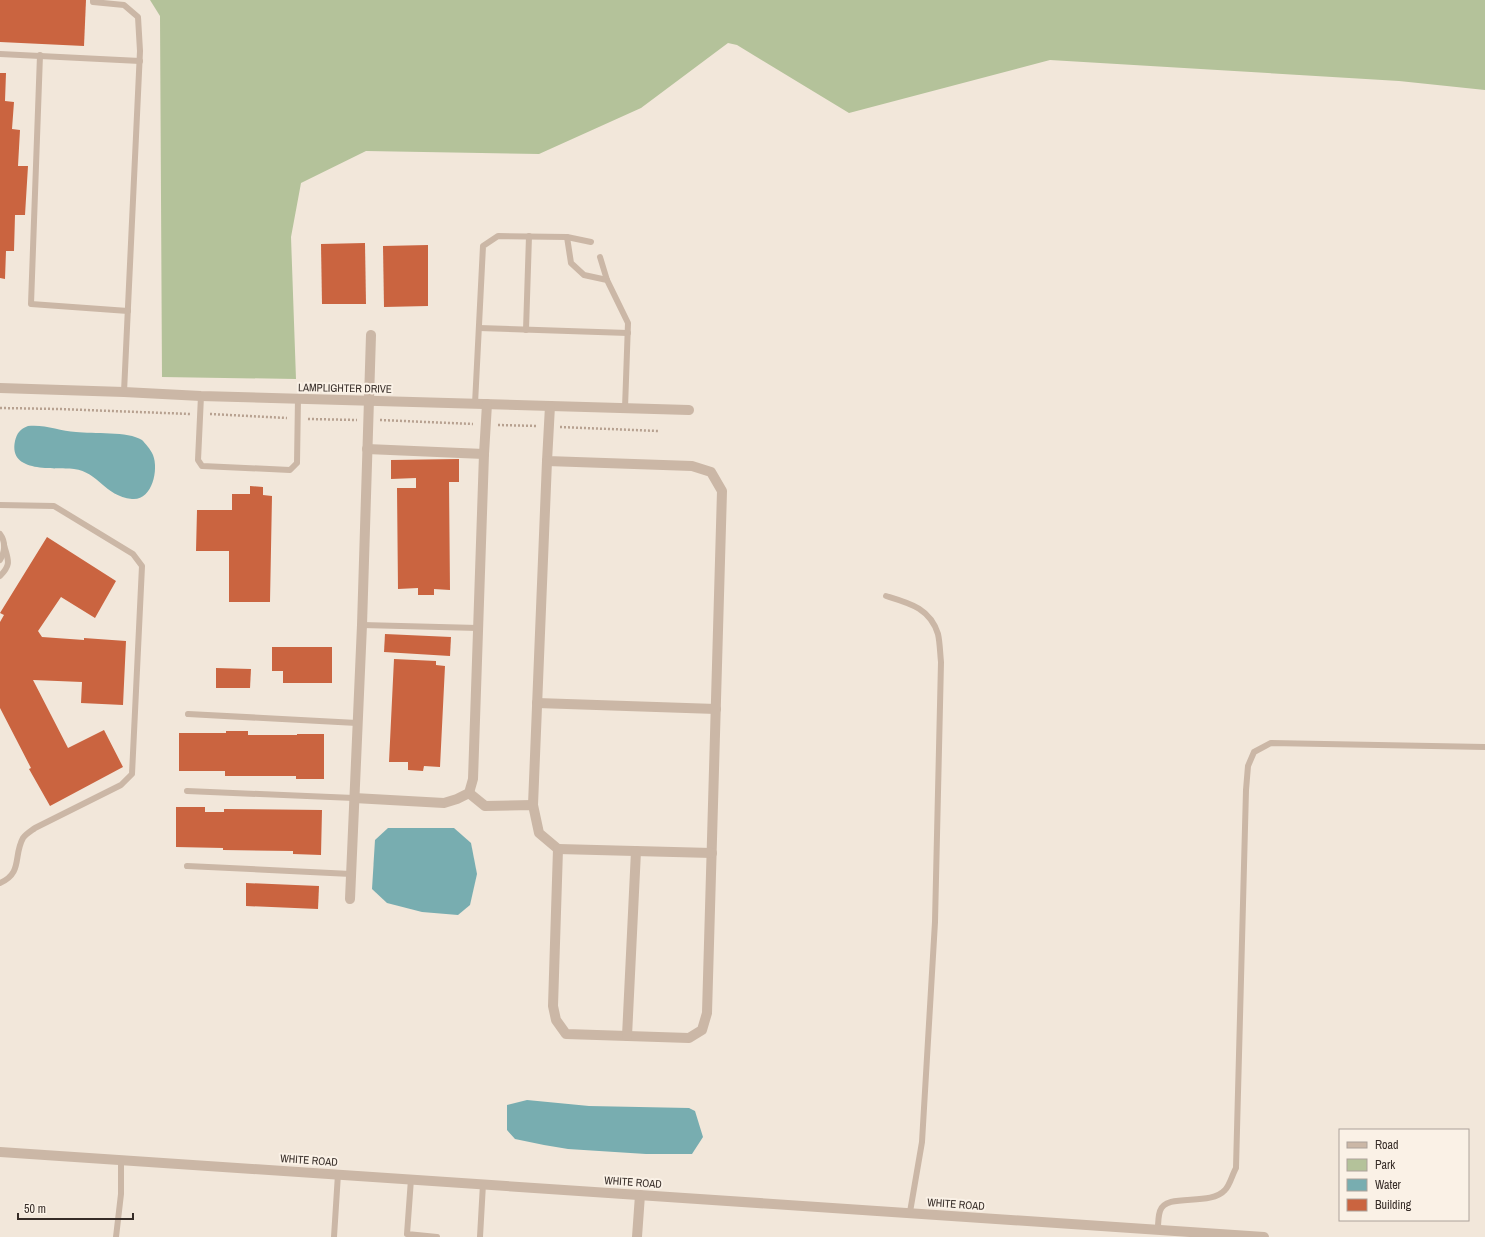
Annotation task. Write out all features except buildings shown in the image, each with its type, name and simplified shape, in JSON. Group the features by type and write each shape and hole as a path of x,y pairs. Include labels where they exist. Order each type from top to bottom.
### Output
{"street":[{"path":"350,899 362,625 371,335"},
{"name":"LAMPLIGHTER DRIVE","path":"0,388 201,396 689,410"},
{"path":"354,798 444,803 469,793 473,780 487,404"},
{"path":"550,406 533,805 539,833 558,849 712,853"},
{"path":"367,449 484,454"},
{"path":"547,461 692,466 711,472 722,491 707,1013 702,1030 689,1038 566,1034 556,1020 553,1006 558,849"},
{"path":"537,703 716,709"},
{"path":"469,793 485,806 533,805"},
{"path":"628,1036 636,851"},
{"name":"WHITE ROAD","path":"0,1152 1264,1237"},
{"path":"637,1237 640,1195"}],"lane":[{"path":"93,0 93,2 124,5 138,17 140,61 124,392"},
{"path":"0,54 140,61"},
{"path":"40,55 30,304 128,310"},
{"path":"475,404 483,246 498,236 567,237 591,242"},
{"path":"526,330 529,236"},
{"path":"567,237 571,263 584,275 607,280"},
{"path":"600,256 607,280 628,323 625,408"},
{"path":"479,328 628,333"},
{"path":"201,396 198,460 202,466 290,470 297,463 298,398"},
{"path":"0,505 54,506 133,554 142,566 132,774 121,785 35,828 24,836 19,849 16,870 8,880 0,883"},
{"path":"0,534 9,563 7,569 0,576"},
{"path":"0,560 4,552 4,545"},
{"path":"886,596 911,603 928,615 938,634 941,662 935,922 922,1142 910,1212"},
{"path":"362,625 478,628"},
{"path":"188,714 357,723"},
{"path":"1158,1230 1160,1210 1166,1204 1174,1201 1213,1198 1225,1190 1236,1168 1246,790 1248,766 1254,752 1271,743 1485,748"},
{"path":"187,791 354,798"},
{"path":"187,866 351,874"},
{"path":"116,1237 121,1194 121,1160"},
{"path":"334,1237 338,1174"},
{"path":"411,1179 407,1234 437,1237"},
{"path":"480,1237 483,1184"}],"path":[{"path":"0,408 658,431"}],"green space":[{"path":"150,0 1485,0 1485,90 1399,81 1050,60 849,113 737,45 728,43 641,108 539,154 366,151 301,183 291,237 296,379 162,377 160,16"}],"water":[{"path":"28,426 40,426 76,432 128,435 142,440 153,455 155,461 154,476 149,490 145,495 139,498 132,499 122,497 83,471 74,469 35,467 26,464 19,459 15,452 15,441 19,432"},
{"path":"388,828 454,828 471,843 477,874 470,905 458,915 422,912 387,903 372,889 375,840"},
{"path":"527,1100 589,1106 689,1108 695,1111 703,1137 692,1154 646,1154 568,1149 515,1139 507,1130 507,1105"}]}
